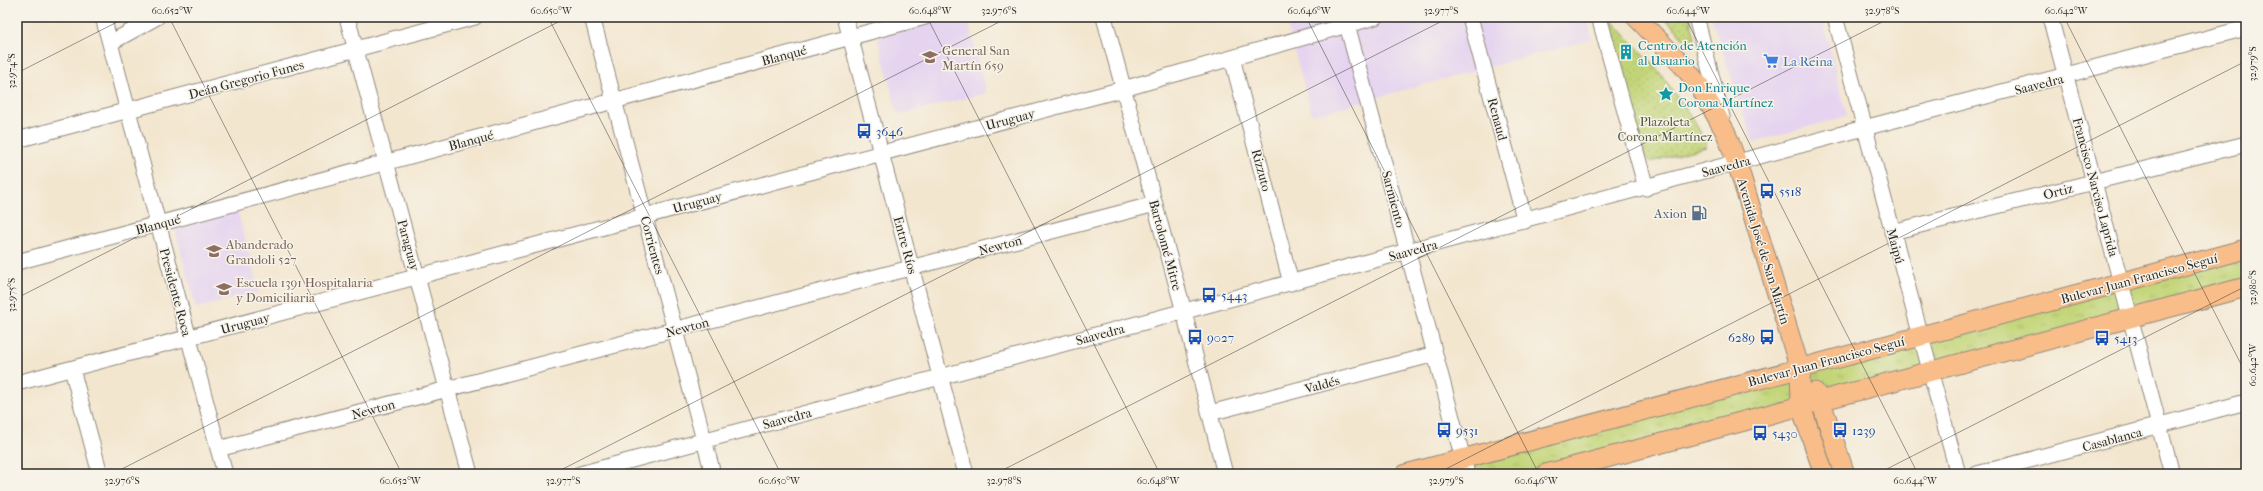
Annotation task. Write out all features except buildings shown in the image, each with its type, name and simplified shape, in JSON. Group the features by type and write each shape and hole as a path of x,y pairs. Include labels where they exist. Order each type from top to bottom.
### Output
{"main road":[{"name":"Avenida José de San Martín","path":"1636,17 1675,56 1699,85 1726,133 1737,163 1800,369 1821,402 1845,474"},
{"name":"Bulevar Juan Francisco Seguí","path":"1406,474 1465,466 1800,369 2246,249"},
{"path":"1546,474 1821,402 2246,287"},
{"name":"Avenida José de San Martín","path":"1800,369 1801,407 1824,474"}],"street":[{"name":"Presidente Roca","path":"103,17 225,474"},
{"path":"110,43 157,17"},
{"name":"Paraguay","path":"347,17 470,474"},
{"name":"Deán Gregorio Funes","path":"17,140 475,17"},
{"name":"Corrientes","path":"592,17 713,474"},
{"name":"Entre Ríos","path":"845,17 966,474"},
{"name":"Blanqué","path":"17,262 926,17"},
{"name":"Bartolomé Mitre","path":"1104,17 1184,312 1225,474"},
{"name":"Uruguay","path":"17,384 1124,89 1232,58 1346,21 1376,17"},
{"name":"Renaud","path":"1470,17 1525,221"},
{"path":"1599,17 1646,188"},
{"name":"Avenida José de San Martín","path":"1696,17 1726,133"},
{"name":"Maipú","path":"1835,17 1958,474"},
{"name":"Francisco Narciso Laprida","path":"2050,17 2122,282 2172,474"},
{"name":"Sarmiento","path":"1346,21 1465,466"},
{"name":"Saavedra","path":"580,474 1525,221 1864,128 2066,77 2246,28"},
{"name":"Rizzuto","path":"1232,58 1291,283"},
{"name":"Ortiz","path":"1892,232 2246,144"},
{"name":"Newton","path":"218,449 1155,204"},
{"name":"Valdés","path":"1210,414 1435,354"},
{"path":"72,369 100,474"},
{"name":"Casablanca","path":"1977,474 2246,402"}],"shaded area":[{"name":"General San Martín 659","path":"949,17 967,17 986,93 898,115 877,35"},
{"path":"1285,17 1587,17 1592,39 1312,115"},
{"path":"1711,17 1822,17 1847,116 1753,142"},
{"name":"Abanderado Grandoli 527","path":"237,208 259,292 196,308 174,224"}],"green space":[{"path":"1664,17 1689,17 1695,37 1693,42 1689,44"},
{"name":"Plazoleta Corona Martínez","path":"1610,19 1657,69 1693,119 1706,142 1706,147 1650,162 1645,157 1606,25 1606,21"},
{"path":"2246,249 2246,287 1546,474 1406,474"}],"place":[{"name":"Centro de Atención al Usuario","path":"1626,52"},
{"name":"General San Martín 659","path":"930,57"},
{"name":"La Reina","path":"1771,61"},
{"name":"Don Enrique Corona Martínez","path":"1666,94"},
{"name":"3646","path":"864,131"},
{"name":"5518","path":"1767,191"},
{"name":"Axion","path":"1699,213"},
{"name":"Abanderado Grandoli 527","path":"214,251"},
{"name":"Escuela 1391 Hospitalaria y Domiciliaria","path":"224,289"},
{"name":"5443","path":"1209,295"},
{"name":"9027","path":"1195,337"},
{"name":"6289","path":"1767,337"},
{"name":"5413","path":"2102,338"},
{"name":"9531","path":"1444,430"},
{"name":"1239","path":"1840,430"},
{"name":"5430","path":"1760,433"}]}
